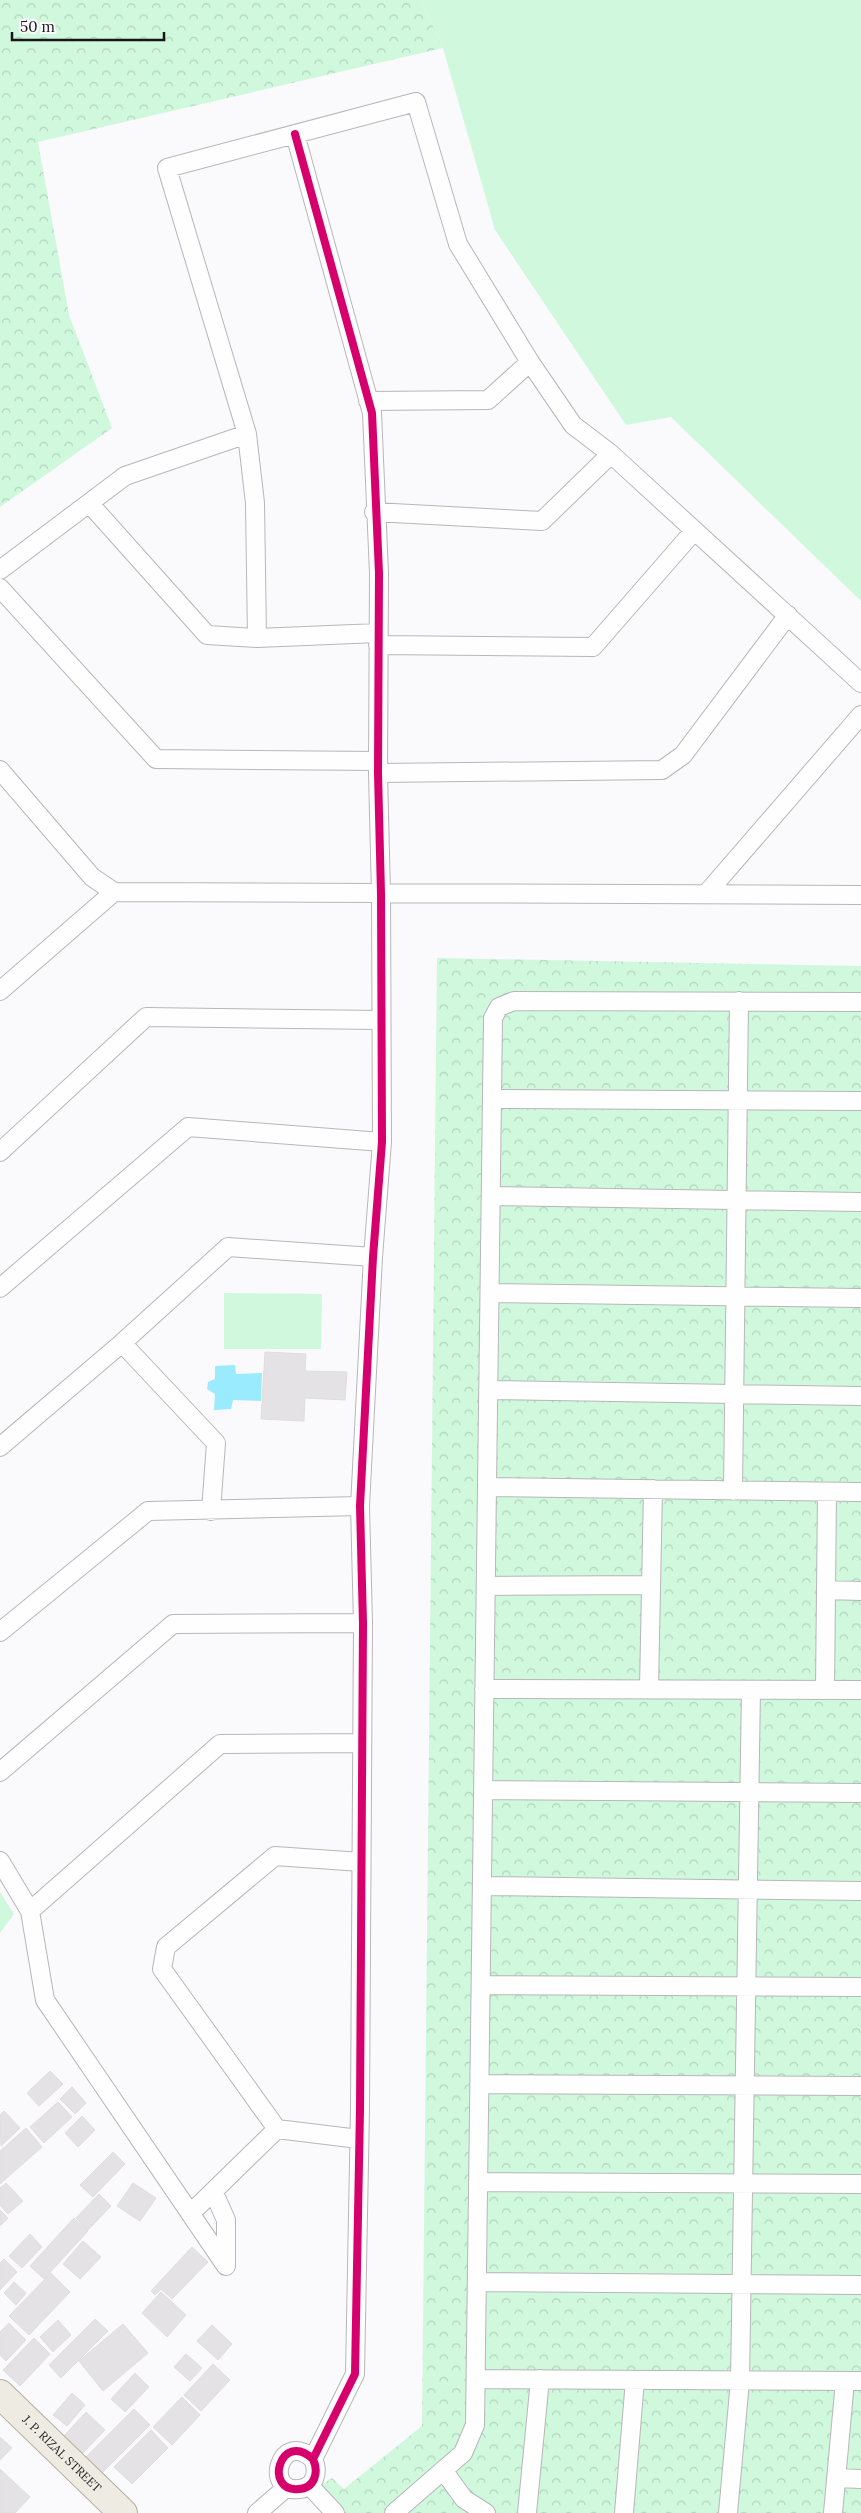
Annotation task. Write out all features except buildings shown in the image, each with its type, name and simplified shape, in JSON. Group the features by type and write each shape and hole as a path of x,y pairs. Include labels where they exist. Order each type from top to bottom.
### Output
{"main road":[{"name":"J. P. RIZAL STREET","path":"0,2394 123,2513"}],"street":[{"path":"256,638 255,503 247,434 167,168 416,102 458,244 530,362 573,424 611,454 861,683"},
{"path":"295,134 372,413 374,512 379,573 378,767 381,894 382,1142 373,1257 360,1506 362,1744 355,2374 313,2459 316,2472 309,2485 301,2489 287,2487 280,2479 278,2467 285,2456 296,2451 303,2452 313,2459"},
{"path":"368,401 488,400 530,362"},
{"path":"0,570 125,476 247,434"},
{"path":"374,512 542,521 611,454"},
{"path":"88,503 207,635 256,638 378,639 593,647 694,531"},
{"path":"0,588 156,759 378,767 662,770 683,756 788,615"},
{"path":"707,893 861,715"},
{"path":"0,770 92,877 114,892 861,895"},
{"path":"0,991 114,892"},
{"path":"733,1491 739,1001"},
{"path":"394,2513 464,2453 470,2442 475,2425 493,1018 499,1006 507,1002 861,1002"},
{"path":"0,1152 146,1017 381,1020"},
{"path":"492,1099 861,1101"},
{"path":"0,1288 188,1127 382,1142"},
{"path":"491,1196 861,1202"},
{"path":"0,1447 122,1343 228,1247 373,1257"},
{"path":"490,1293 861,1298"},
{"path":"122,1343 216,1443 211,1511"},
{"path":"488,1390 861,1396"},
{"path":"487,1488 861,1492"},
{"path":"649,1688 652,1489"},
{"path":"825,1690 827,1492"},
{"path":"0,1632 148,1511 360,1506"},
{"path":"486,1586 650,1585"},
{"path":"826,1590 861,1591"},
{"path":"0,1772 173,1624 362,1623"},
{"path":"484,1689 861,1690"},
{"path":"728,2513 740,2381 751,1690"},
{"path":"30,1911 220,1744 362,1744"},
{"path":"483,1790 861,1793"},
{"path":"359,2139 277,2129 162,1969 166,1948 275,1856 361,1862"},
{"path":"0,1861 30,1911 45,2000 226,2266 226,2220 214,2193"},
{"path":"482,1886 861,1891"},
{"path":"481,1985 861,1987"},
{"path":"479,2084 861,2086"},
{"path":"191,2213 214,2193 277,2129"},
{"path":"478,2182 861,2184"},
{"path":"477,2282 861,2285"},
{"path":"476,2379 853,2381 836,2478 833,2513"},
{"path":"527,2513 540,2379"},
{"path":"624,2513 635,2380"},
{"path":"443,2470 464,2499 486,2513"},
{"path":"836,2478 861,2479"},
{"path":"309,2485 335,2513"},
{"path":"257,2513 287,2487"}],"green space":[{"path":"0,0 421,0 443,48 38,142 69,315 112,428 0,507"},
{"path":"421,0 861,0 861,601 671,417 626,425 495,230 443,48"},
{"path":"437,958 861,966 861,2513 342,2513 317,2488 332,2478 344,2489 422,2426"},
{"path":"224,1293 322,1294 321,1349 224,1349"},
{"path":"0,1892 14,1914 0,1933"}],"water":[{"path":"235,1365 236,1374 262,1373 261,1401 233,1400 231,1409 214,1410 215,1394 207,1389 208,1382 215,1379 215,1366"}],"cycle path":[{"path":"295,134 372,413 379,573 378,773 381,894 382,1142 373,1257 360,1506 363,1623 360,2109 355,2374 313,2459 316,2469 312,2482 309,2486 299,2489 288,2488 281,2482 280,2464 285,2456 292,2452 301,2452 313,2459"}]}
